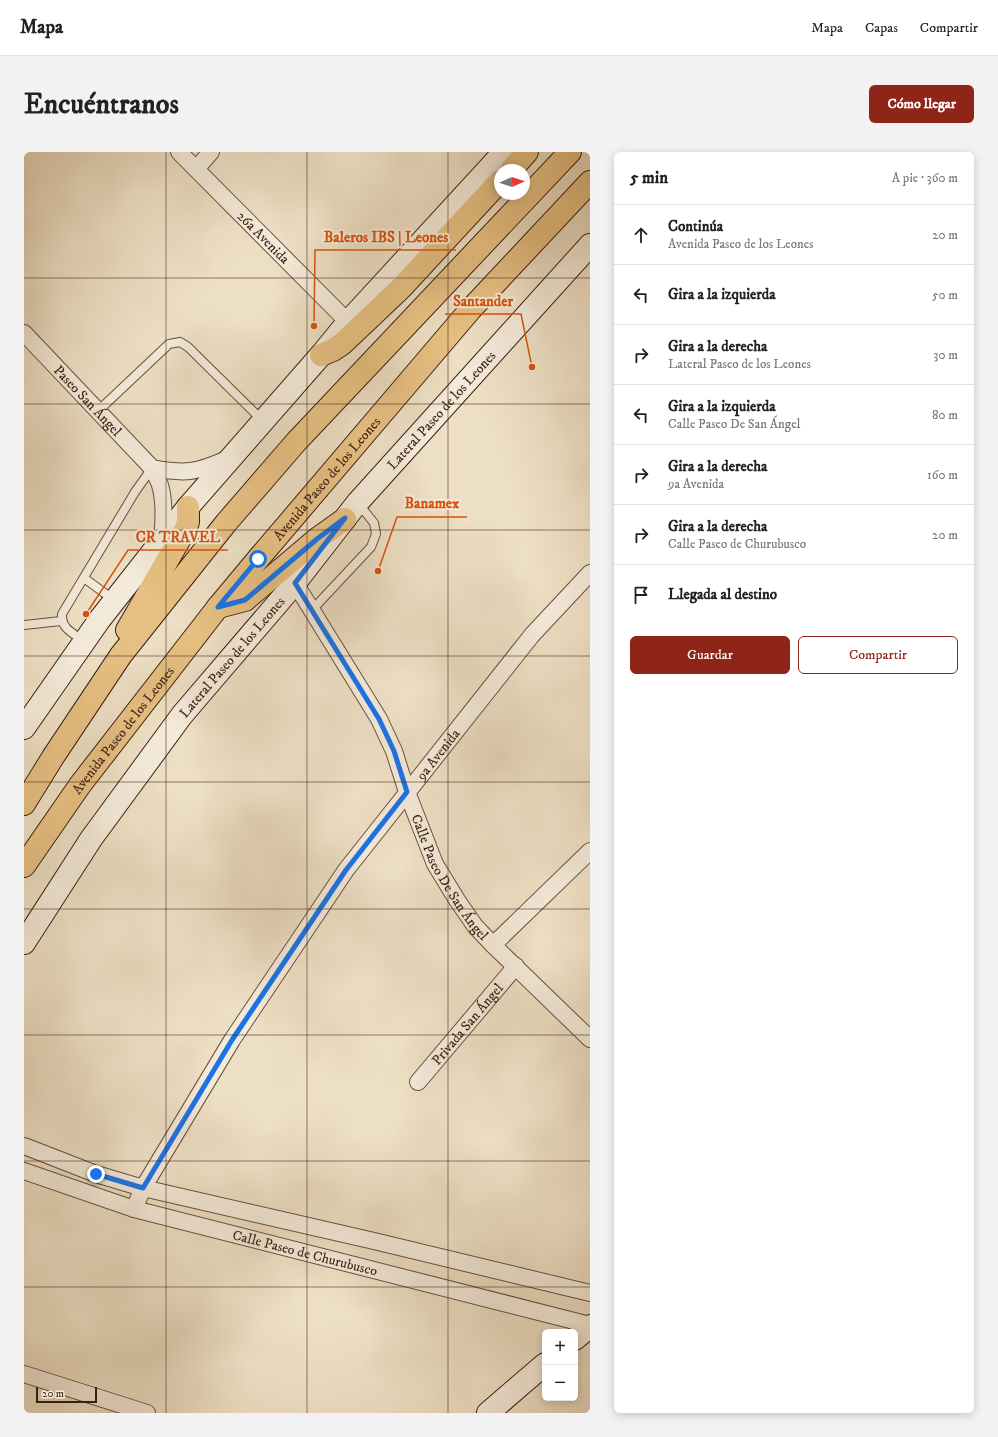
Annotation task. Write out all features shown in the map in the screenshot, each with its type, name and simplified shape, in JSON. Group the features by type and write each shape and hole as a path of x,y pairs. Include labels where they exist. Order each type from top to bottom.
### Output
{"main road":[{"path":"516,164 527,152"},
{"path":"24,804 53,757 121,655 226,523 296,442 570,152"},
{"name":"Avenida Paseo de los Leones","path":"24,866 80,785 218,607 263,552 470,310 590,182"},
{"path":"321,355 342,344 401,288 494,187"},
{"path":"121,655 126,632 188,522 188,507"},
{"path":"218,607 245,600 352,510"}],"street":[{"name":"26a Avenida","path":"179,152 348,322"},
{"path":"196,170 211,152"},
{"path":"24,728 114,600 162,538 348,322 504,152"},
{"name":"Lateral Paseo de los Leones","path":"24,943 91,840 182,715 295,583 352,510 590,244"},
{"name":"Paseo San Ángel","path":"24,333 152,468 160,485 163,501 164,519 162,538"},
{"path":"152,468 174,472 190,472 207,468 230,458"},
{"name":"9a Avenida","path":"134,1209 143,1188 232,1040 346,870 532,635 590,574"},
{"name":"Calle Paseo De San Ángel","path":"295,583 379,719 394,751 407,792 435,864 457,900 475,926 589,1040"},
{"path":"493,945 590,851"},
{"name":"Privada San Ángel","path":"418,1082 516,966"},
{"name":"Calle Paseo de Churubusco","path":"24,1146 96,1174 143,1188 374,1240 590,1293"},
{"name":"Calle Paseo de Churubusco","path":"24,1171 134,1209 590,1325"},
{"path":"578,1336 590,1325"},
{"path":"488,1413 544,1365"},
{"path":"24,1374 147,1413"}],"lane":[{"path":"98,411 169,344 180,342 188,347 263,421"},
{"path":"84,642 66,628 62,621 62,614 135,492 152,468"},
{"path":"312,610 371,546 376,534 374,523 352,510"},
{"path":"84,578 114,600"},
{"path":"24,625 62,621"}],"place":[{"name":"Baleros IBS | Leones","path":"314,326"},
{"name":"Santander","path":"532,367"},
{"name":"Banamex","path":"378,571"},
{"name":"CR TRAVEL","path":"86,614"}],"route":[{"path":"96,1174 143,1188 232,1040 346,870 407,792 394,751 379,719 295,583 345,518 317,539 245,600 218,607 258,559"}]}
